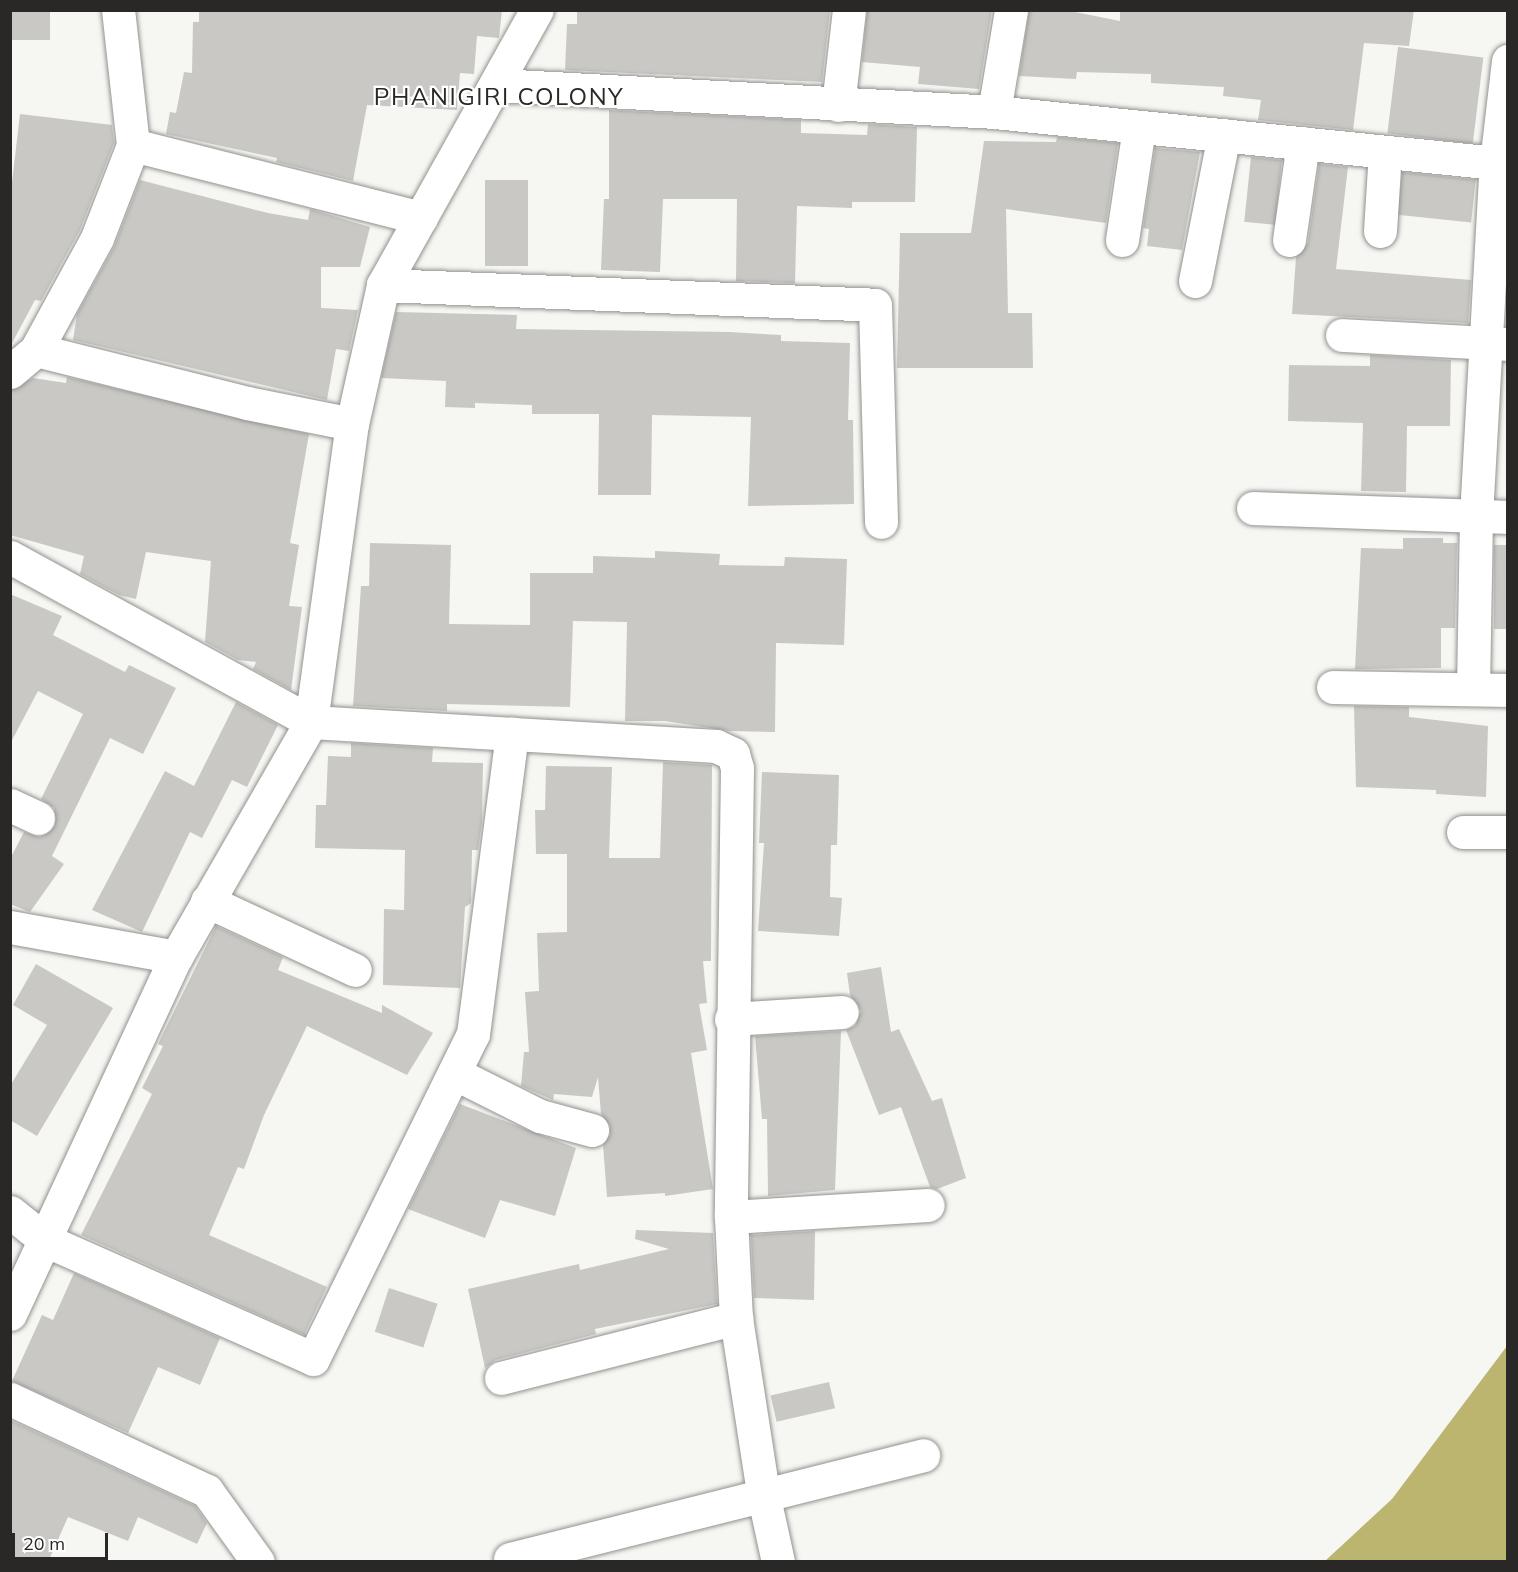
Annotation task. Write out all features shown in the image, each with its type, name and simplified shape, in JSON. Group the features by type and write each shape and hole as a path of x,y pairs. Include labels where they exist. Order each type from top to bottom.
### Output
{"street":[{"path":"10,372 36,350 98,238 133,145 118,10"},
{"path":"10,1314 176,957 312,722 352,424 383,285 537,10"},
{"path":"838,105 849,10"},
{"path":"994,112 1011,10"},
{"path":"1473,689 1492,517 1497,343 1496,163 1505,109 1508,61"},
{"path":"497,85 994,112 1496,163"},
{"path":"1122,240 1139,127"},
{"path":"1195,281 1224,135"},
{"path":"1289,240 1303,143"},
{"path":"133,145 421,218"},
{"path":"1380,231 1385,152"},
{"path":"383,285 875,305 881,522"},
{"path":"1342,335 1497,343"},
{"path":"36,350 247,403 352,424"},
{"path":"1253,508 1492,517"},
{"path":"10,557 312,722 716,746 733,754 737,768 731,1019 731,1217 736,1318 763,1494 778,1562"},
{"path":"1333,687 1508,690"},
{"path":"10,1212 45,1240 313,1359 473,1034 512,734"},
{"path":"1463,832 1508,832"},
{"path":"207,902 355,970"},
{"path":"10,927 176,957"},
{"path":"731,1019 842,1012"},
{"path":"454,1073 540,1116 592,1130"},
{"path":"731,1217 928,1205"},
{"path":"501,1378 736,1318"},
{"path":"10,1399 207,1491 258,1562"},
{"path":"510,1559 923,1455"}],"shaded area":[{"path":"1507,1346 1507,1561 1325,1561 1392,1499"}],"building":[{"path":"10,10 50,10 50,40 10,40"},
{"path":"199,10 502,10 499,38 477,36 474,74 460,73 457,110 367,105 353,181 276,162 277,158 166,134 170,112 176,113 184,72 192,73 193,22 199,22"},
{"path":"577,10 830,10 822,82 565,70 567,24 577,24"},
{"path":"867,10 992,10 979,89 918,84 920,67 862,62"},
{"path":"1029,10 1065,10 1120,21 1120,10 1414,10 1409,46 1364,43 1353,130 1258,120 1261,100 1223,96 1224,87 1151,83 1151,74 1077,72 1076,79 1019,76"},
{"path":"1398,47 1483,57 1473,144 1387,133"},
{"path":"609,110 801,120 801,133 867,135 868,124 917,127 915,202 852,202 852,208 797,206 795,283 736,281 737,199 663,199 660,272 601,270 604,199 609,199"},
{"path":"20,114 112,125 114,143 80,230 41,301 35,300 10,347 10,199"},
{"path":"1057,137 1118,143 1106,223 1006,209 1008,313 1032,313 1033,368 897,368 900,233 971,233 984,141 1056,142"},
{"path":"1155,148 1200,152 1182,250 1147,246 1149,229 1143,228"},
{"path":"1251,157 1282,160 1275,225 1244,222"},
{"path":"1319,164 1348,167 1336,269 1471,280 1468,323 1292,314 1296,257 1308,243"},
{"path":"1402,172 1476,180 1471,222 1398,215"},
{"path":"140,180 268,213 308,220 310,209 370,227 360,267 321,267 321,308 358,310 349,351 336,349 327,400 73,340 77,314 114,247"},
{"path":"485,180 528,180 528,266 485,266"},
{"path":"396,312 517,315 516,329 729,332 781,335 781,341 850,343 848,420 853,420 854,504 748,506 751,417 652,415 651,495 598,495 599,414 532,414 532,405 475,403 475,408 445,407 446,381 381,378"},
{"path":"1370,355 1451,360 1450,426 1407,426 1406,492 1361,491 1363,423 1288,421 1289,365 1370,366"},
{"path":"67,377 309,434 290,543 299,545 289,606 302,607 291,690 253,669 256,662 238,660 205,642 211,561 146,552 136,599 119,595 80,574 84,556 10,535 10,390 33,378 66,383"},
{"path":"1403,538 1443,538 1443,543 1457,543 1455,628 1441,628 1441,668 1355,669 1361,548 1403,549"},
{"path":"370,543 451,545 449,624 530,625 530,573 593,573 593,556 655,558 655,551 720,554 719,565 784,566 785,557 847,559 844,645 776,643 775,732 729,731 665,721 625,721 627,622 573,621 570,707 447,704 447,711 353,706 361,586 369,586"},
{"path":"1494,545 1508,545 1508,629 1494,629"},
{"path":"10,594 62,616 53,635 125,672 129,665 176,688 143,754 110,738 52,856 64,864 30,912 10,904 10,859 24,832 40,837 55,826 54,808 41,799 83,714 38,691 10,744"},
{"path":"236,702 278,725 247,787 232,780 202,838 190,832 142,932 92,910 165,771 194,786"},
{"path":"1354,706 1409,707 1409,717 1488,726 1486,797 1436,794 1436,790 1356,787"},
{"path":"351,743 433,748 432,762 483,763 482,822 478,850 472,850 471,903 465,907 460,988 383,985 384,909 404,910 405,850 315,848 316,805 326,805 328,756 351,757"},
{"path":"663,762 712,765 711,961 703,961 707,1003 699,1004 707,1050 691,1053 713,1189 665,1196 665,1193 607,1197 603,1145 610,1135 610,1126 601,1114 598,1077 592,1097 554,1094 553,1100 521,1086 524,1052 529,1052 525,992 539,991 537,933 567,932 567,854 536,854 535,810 545,810 546,766 612,767 609,858 660,858"},
{"path":"762,772 839,775 837,845 831,845 830,897 842,898 839,936 758,931 764,843 759,843"},
{"path":"216,926 283,957 278,970 382,1013 382,1005 433,1033 407,1075 307,1026 264,1115 244,1169 238,1167 209,1235 327,1287 304,1335 81,1235 152,1094 142,1088 163,1046 158,1044"},
{"path":"36,964 113,1008 37,1136 10,1120 10,1086 47,1025 13,1005"},
{"path":"881,967 891,1032 899,1029 932,1101 942,1098 966,1178 937,1189 930,1187 901,1107 879,1115 846,1030 855,1026 861,1011 850,995 847,973"},
{"path":"841,1031 835,1190 768,1196 767,1119 762,1119 755,1036"},
{"path":"460,1104 576,1148 555,1216 500,1200 485,1238 408,1209"},
{"path":"636,1230 713,1233 717,1304 595,1329 596,1334 496,1360 485,1368 468,1289 579,1264 580,1270 669,1249 635,1239"},
{"path":"815,1231 814,1300 754,1298 751,1235"},
{"path":"74,1273 220,1338 200,1385 158,1367 128,1433 12,1381 42,1315 53,1320"},
{"path":"389,1288 438,1304 423,1348 375,1332"},
{"path":"829,1382 835,1408 777,1422 771,1395"},
{"path":"10,1420 195,1506 207,1523 197,1544 138,1517 128,1541 68,1517 48,1562 10,1562"}],"district":[{"name":"PHANIGIRI COLONY","path":"499,97"}]}
